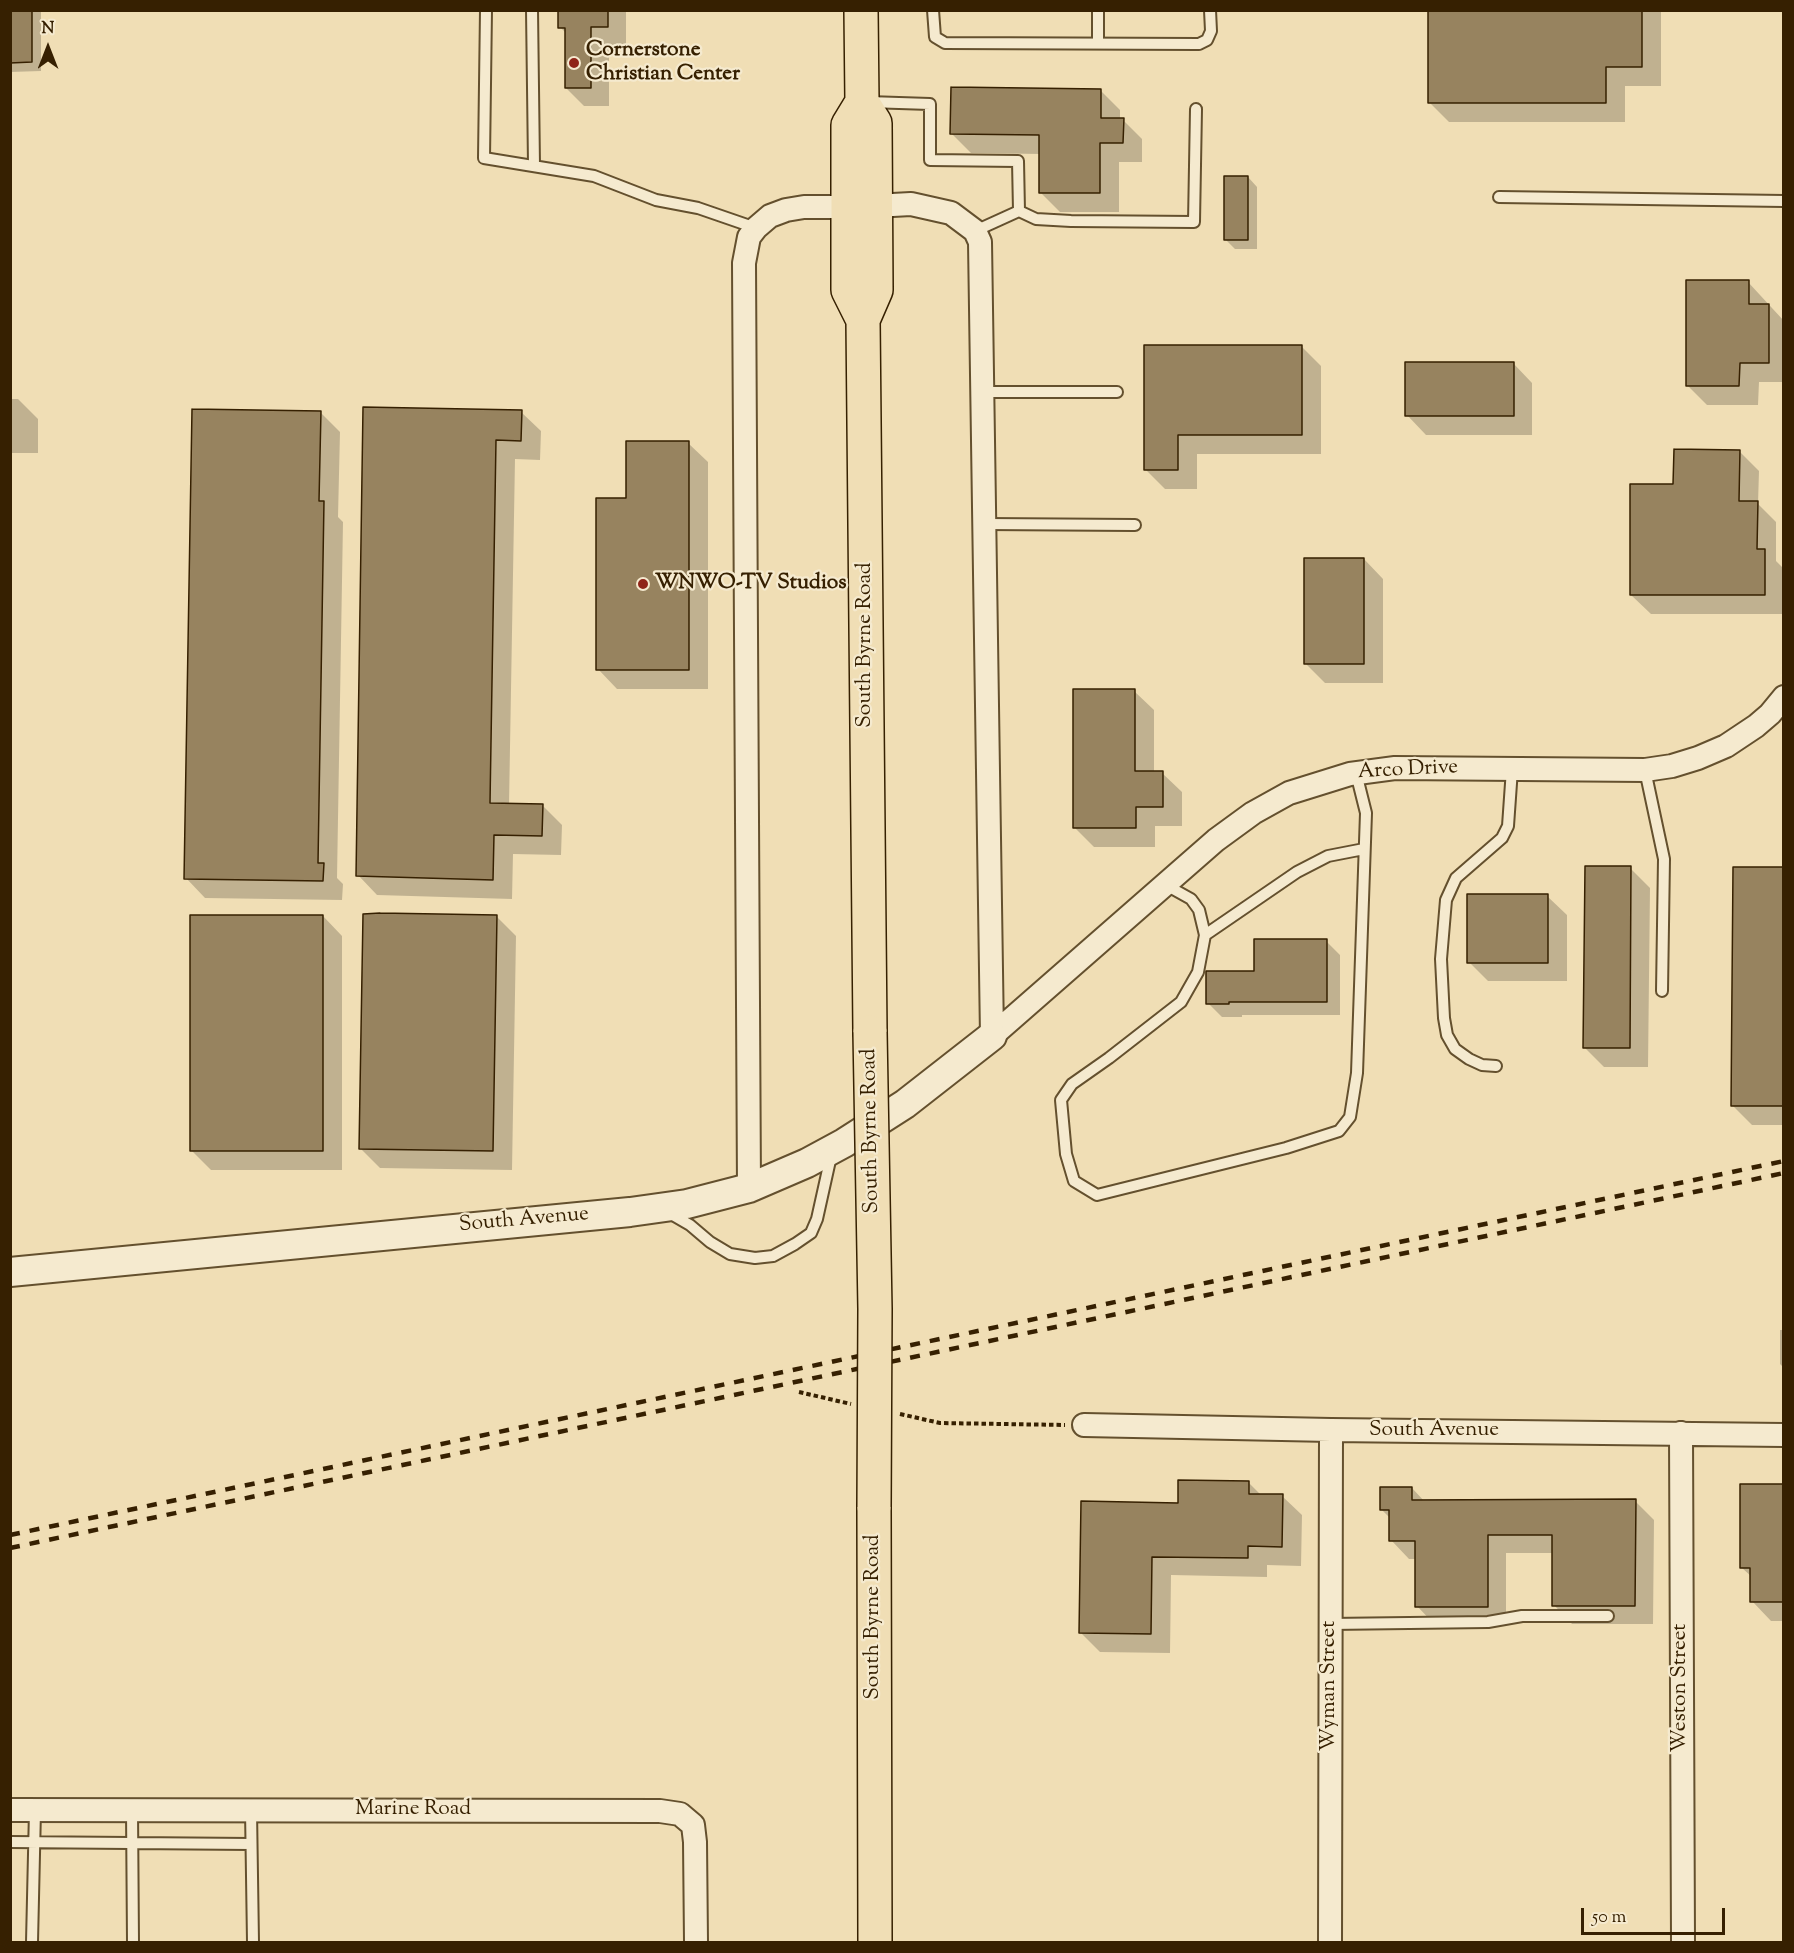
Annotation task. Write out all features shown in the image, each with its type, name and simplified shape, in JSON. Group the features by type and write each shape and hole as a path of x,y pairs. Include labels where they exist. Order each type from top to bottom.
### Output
{"main road":[{"name":"South Byrne Road","path":"861,10 862,102 848,125 861,206 848,290 863,320 875,1309 875,1942"}],"street":[{"path":"749,1188 744,274 749,237 770,216 786,210 819,206 911,204 939,209 960,218 975,231 980,242 992,1035"},
{"name":"Arco Drive","path":"992,1035 1215,840 1253,813 1289,793 1356,773 1395,768 1645,770 1681,763 1726,746 1756,726 1784,697"},
{"name":"South Avenue","path":"10,1272 687,1204 749,1188 807,1163 906,1104 992,1035"},
{"name":"South Avenue","path":"1084,1425 1331,1431 1784,1434"},
{"name":"Wyman Street","path":"1330,1942 1331,1431"},
{"name":"Weston Street","path":"1681,1433 1683,1942"},
{"name":"Marine Road","path":"10,1810 660,1811 680,1814 693,1825 696,1942"}],"lane":[{"path":"486,10 484,158 594,176 656,200 698,208 756,228"},
{"path":"532,10 534,165"},
{"path":"933,10 935,37 945,43 1199,44 1207,40 1211,31 1210,10"},
{"path":"1098,10 1098,43"},
{"path":"862,102 930,104 930,160 1018,161 1019,211"},
{"path":"975,231 1019,211 1036,219 1194,222 1196,109"},
{"path":"1499,196 1784,201"},
{"path":"983,392 1117,392"},
{"path":"985,524 1135,525"},
{"path":"1496,1066 1482,1065 1469,1059 1455,1049 1447,1035 1444,1018 1442,959 1446,900 1456,878 1502,838 1510,813 1512,769"},
{"path":"1645,770 1664,859 1662,991"},
{"path":"1164,884 1191,899 1199,910 1205,935 1198,972 1181,1002 1072,1084 1061,1100 1066,1154 1074,1181 1097,1195 1286,1148 1339,1131 1350,1117 1357,1073 1366,813 1356,773"},
{"path":"1205,935 1297,872 1328,856 1364,849"},
{"path":"658,1208 677,1216 730,1254 755,1258 773,1256 811,1233 817,1219 832,1149"},
{"path":"1330,1624 1488,1622 1522,1616 1608,1616"},
{"path":"32,1942 35,1810"},
{"path":"132,1810 133,1942"},
{"path":"251,1810 253,1942"},
{"path":"10,1842 251,1844"}],"path":[{"path":"799,1392 858,1405"},
{"path":"893,1413 940,1423 1084,1425"}],"building":[{"path":"10,10 32,10 32,62 10,63"},
{"path":"558,10 608,10 608,27 591,27 591,88 565,88 565,28 558,28"},
{"path":"1428,10 1642,10 1642,67 1606,67 1606,103 1428,103"},
{"path":"951,87 1101,89 1101,118 1124,118 1123,143 1100,143 1100,193 1039,193 1039,135 950,134"},
{"path":"1224,176 1248,176 1248,240 1224,240"},
{"path":"1686,280 1749,280 1749,304 1769,304 1769,363 1740,363 1739,386 1686,386"},
{"path":"1144,345 1302,345 1302,435 1178,435 1178,470 1144,470"},
{"path":"1405,362 1514,362 1514,416 1405,416"},
{"path":"363,407 522,410 521,441 496,440 490,803 543,804 542,836 494,835 493,880 356,876"},
{"path":"192,409 321,411 319,501 324,501 318,863 324,863 323,881 184,879"},
{"name":"WNWO-TV Studios","path":"626,441 689,441 689,670 596,670 596,498 626,498"},
{"path":"1674,449 1740,450 1739,501 1758,501 1757,549 1765,549 1765,595 1630,595 1630,484 1673,484"},
{"path":"1304,558 1364,558 1364,664 1304,664"},
{"path":"1073,689 1135,689 1135,771 1163,771 1163,807 1136,807 1136,828 1073,828"},
{"path":"1585,866 1631,866 1630,1048 1583,1048"},
{"path":"1733,867 1784,867 1784,1106 1731,1106"},
{"path":"1467,894 1548,894 1548,963 1467,963"},
{"path":"363,914 497,915 493,1151 359,1149"},
{"path":"190,915 323,915 323,1151 190,1151"},
{"path":"1254,939 1327,939 1327,1002 1206,1004 1206,971 1254,971"},
{"path":"1178,1480 1249,1481 1249,1494 1283,1494 1282,1547 1248,1546 1248,1558 1152,1557 1151,1634 1079,1633 1081,1501 1178,1503"},
{"path":"1740,1484 1784,1484 1784,1602 1750,1602 1750,1568 1740,1568"},
{"path":"1380,1487 1412,1487 1412,1500 1636,1499 1635,1606 1552,1606 1552,1535 1488,1535 1488,1607 1415,1607 1415,1541 1389,1541 1389,1510 1380,1510"}],"railway":[{"path":"10,1535 1784,1161"},
{"path":"10,1548 1784,1173"}],"place":[{"name":"Cornerstone Christian Center","path":"574,63"},
{"name":"WNWO-TV Studios","path":"643,584"}]}
